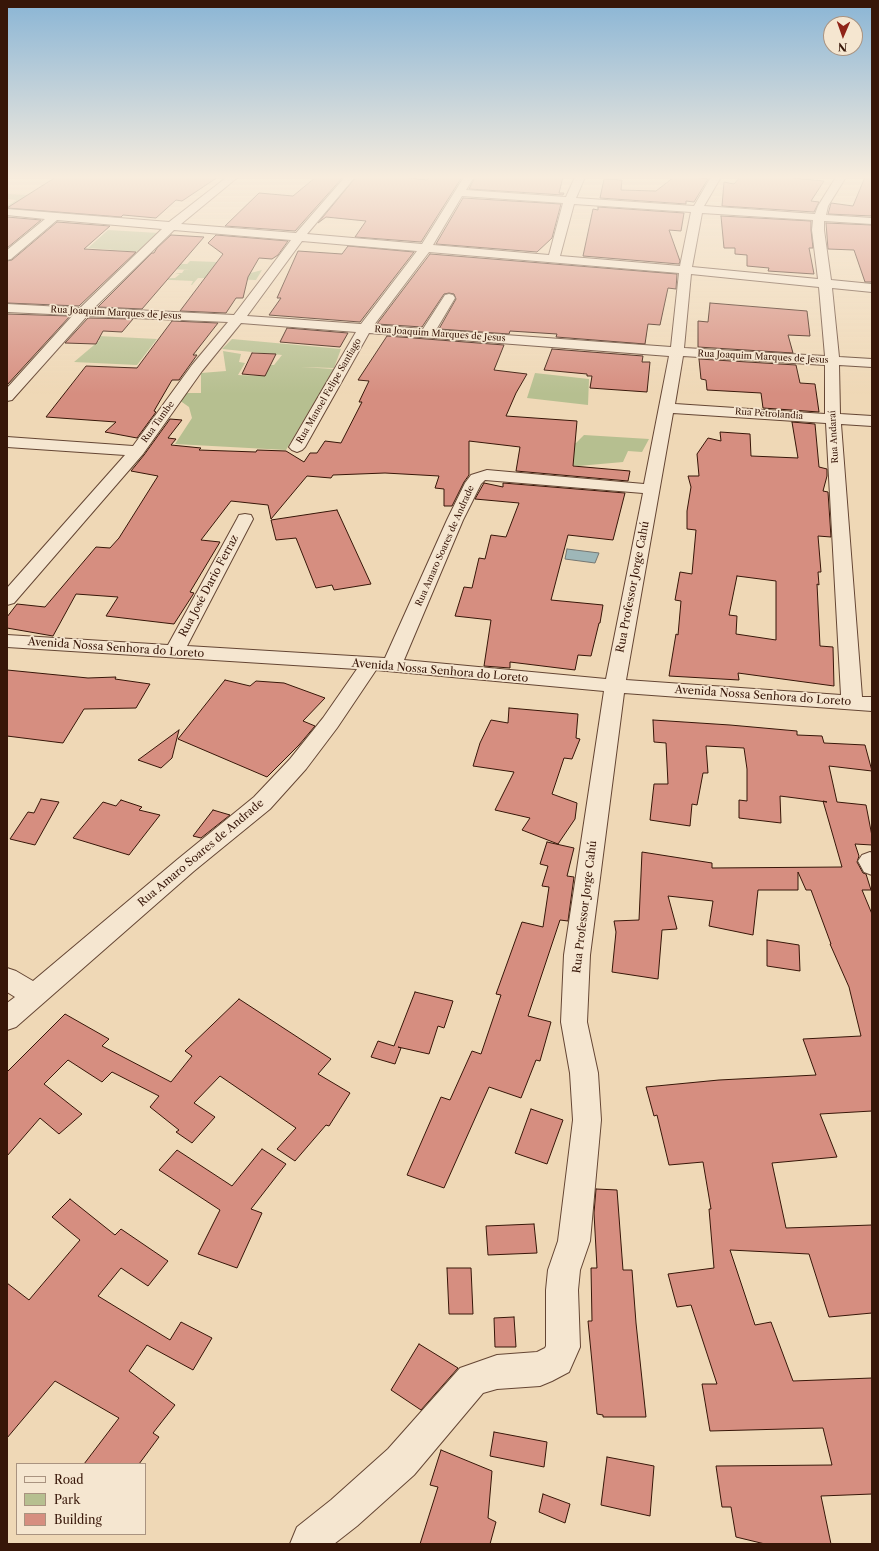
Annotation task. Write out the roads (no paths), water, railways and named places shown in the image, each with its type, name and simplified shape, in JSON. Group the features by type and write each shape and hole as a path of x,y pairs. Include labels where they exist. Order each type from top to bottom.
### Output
{"street":[{"path":"7,256 15,249"},
{"path":"7,398 83,312 147,249"},
{"name":"Rua Tambe","path":"7,599 137,451 197,368 238,319 290,249"},
{"name":"Rua Manoel Felipe Santiago","path":"297,447 364,329 424,249"},
{"path":"454,249 872,288"},
{"path":"554,258 556,249"},
{"name":"Rua Professor Jorge Cahú","path":"308,1544 310,1540 344,1513 401,1462 472,1380 497,1372 540,1369 557,1360 563,1347 562,1290 564,1270 574,1241 587,1120 584,1073 574,1022 578,955 614,686 677,352 685,270 689,249"},
{"name":"Rua Andaraí","path":"821,249 832,360 833,418 852,703"},
{"path":"427,333 449,298"},
{"name":"Rua Joaquim Marques de Jesus","path":"7,308 238,319 677,352 872,363"},
{"name":"Rua Petrolandia","path":"667,408 872,421"},
{"path":"7,442 137,451"},
{"name":"Rua Amaro Soares de Andrade","path":"7,1019 186,865 262,803 298,764 330,723 381,665 473,483 477,478 487,475 651,489"},
{"name":"Rua José Dario Ferraz","path":"174,652 244,519"},
{"name":"Avenida Nossa Senhora do Loreto","path":"7,641 381,665 614,686 872,704"},
{"path":"7,978 34,996"}],"water":[{"path":"567,549 599,553 595,563 565,559"}]}
